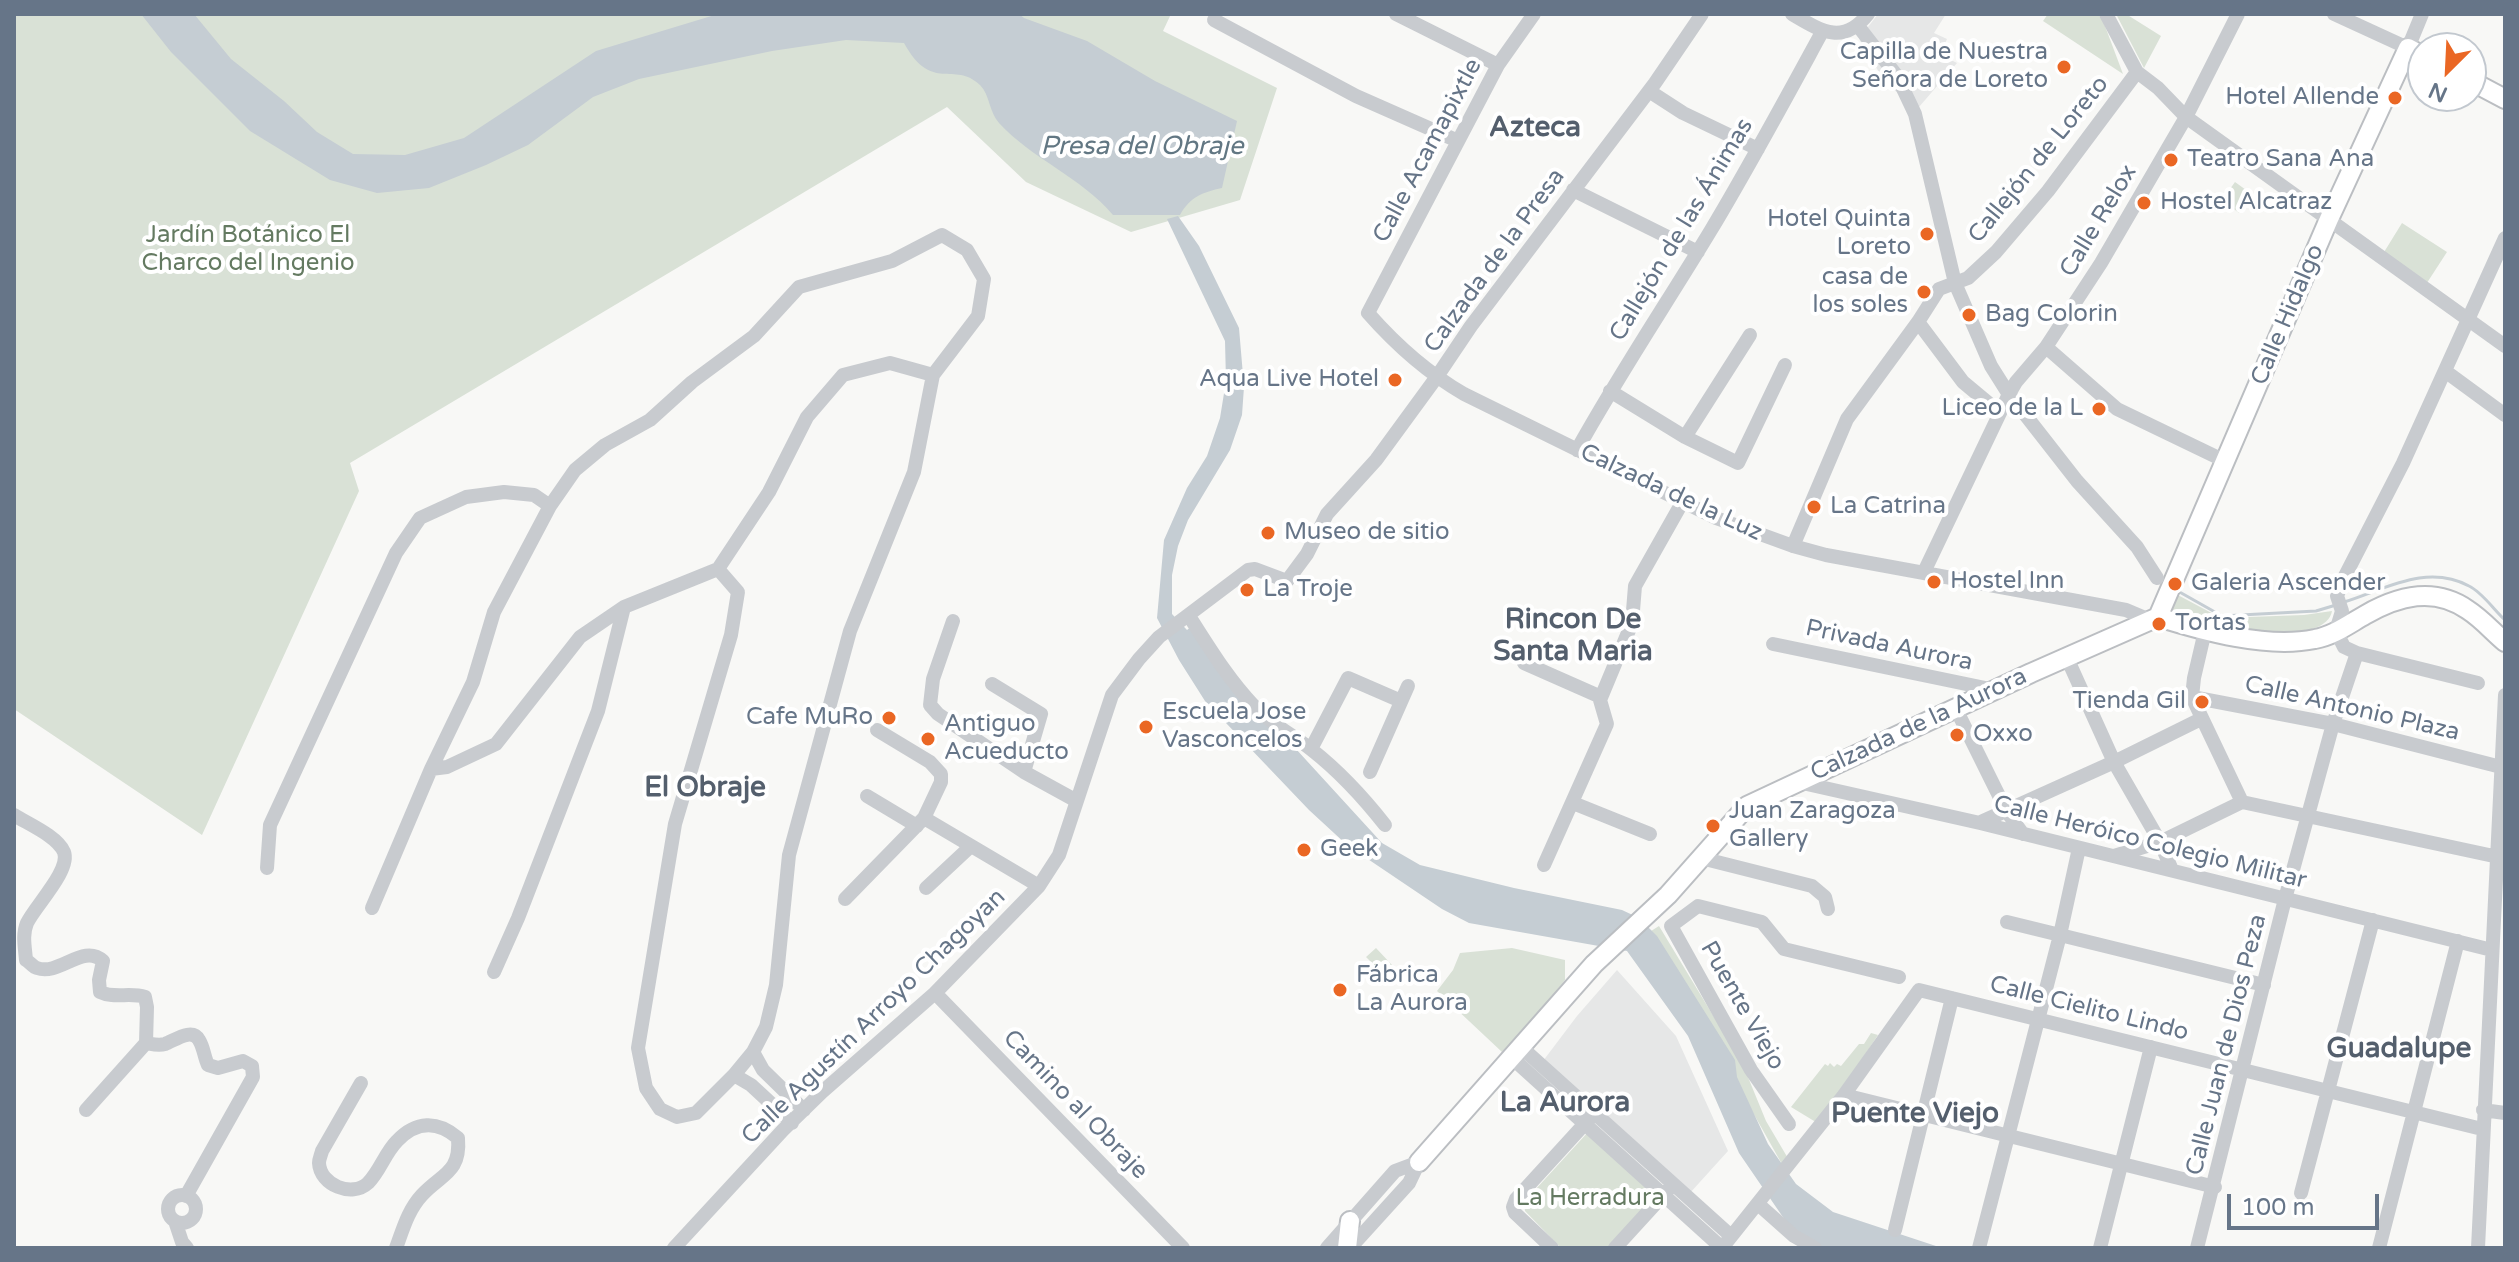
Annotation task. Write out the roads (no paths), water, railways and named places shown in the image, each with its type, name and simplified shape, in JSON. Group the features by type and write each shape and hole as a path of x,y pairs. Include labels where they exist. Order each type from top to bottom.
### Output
{"main road":[{"name":"Calle Hidalgo","path":"2155,619 2329,219 2407,68"},
{"path":"2487,89 2505,99"},
{"name":"Calzada de la Luz","path":"2155,619 2205,631 2290,641 2317,639 2384,604 2411,595 2429,595 2453,601 2470,611 2505,642"},
{"name":"Calzada de la Aurora","path":"1419,1162 1597,961 1668,895 1747,806 2155,619"},
{"path":"1348,1248 1350,1221"}],"street":[{"path":"1396,14 1498,65"},
{"name":"Calle Acamapixtle","path":"1368,313 1498,65 1534,14"},
{"name":"Calzada de la Presa","path":"1287,581 1307,554 1327,514 1376,460 1471,326 1649,91 1702,14"},
{"path":"1792,14 1822,32 1848,33 1863,20 1897,76 1915,114 1938,212 1991,366 2077,481 2137,547 2157,578"},
{"path":"2106,14 2137,72 2158,88 2186,117 2505,346"},
{"name":"Calle Relox","path":"1924,572 2009,393 2046,347 2101,263 2186,117 2238,14"},
{"path":"2334,14 2407,48"},
{"path":"1225,20 1356,96 1458,141"},
{"name":"Callejón de las Ánimas","path":"1577,450 1610,391 1698,252 1822,32"},
{"name":"Callejón de Loreto","path":"1793,546 1847,419 1939,289 1961,280 1996,252 2048,191 2137,72"},
{"path":"1649,91 1683,113 1758,149"},
{"path":"1573,190 1698,252"},
{"path":"372,908 431,769 473,682 494,612 550,506 575,470 605,445 650,420 692,382 754,336 799,287 892,261 942,235 967,250 984,279 978,316 933,375 914,472 850,631 789,855 776,985 766,1027 753,1052 734,1075 696,1113 677,1117 660,1109 646,1088 638,1048 675,824 731,635 738,592 718,569"},
{"path":"2478,683 2357,653 2344,647 2336,631 2342,611 2337,596 2354,556 2403,463 2505,238"},
{"name":"Calzada de la Luz","path":"1368,313 1391,340 1436,378 1737,528 1826,555 2126,610 2155,619"},
{"path":"1918,322 1963,382 1999,412"},
{"path":"1685,437 1750,335"},
{"path":"2046,347 2117,409 2225,461"},
{"path":"431,769 447,767 496,744 580,637 624,607 718,569 769,492 807,417 843,375 890,363 933,375"},
{"path":"1610,391 1685,437 1738,463 1785,365"},
{"path":"2445,371 2505,415"},
{"path":"267,868 270,825 396,553 420,518 466,497 504,492 534,495 550,506"},
{"path":"1544,865 1607,724 1601,697 1632,623 1638,578 1683,501"},
{"name":"Calle Agustín Arroyo Chagoyan","path":"674,1248 804,1110 935,993 1039,886 1059,855 1112,695 1159,637 1248,570 1255,569 1287,581"},
{"path":"494,972 598,711 624,607"},
{"path":"1188,617 1217,660 1255,707 1311,749 1360,794 1385,825"},
{"path":"953,621 933,679 930,705 938,714 1024,772 1075,800"},
{"path":"2205,631 2192,697 2242,802"},
{"name":"Privada Aurora","path":"1773,644 1996,691"},
{"name":"Calle Juan de Dios Peza","path":"2197,1248 2215,1187 2285,899 2333,724 2357,653"},
{"path":"2067,658 2114,762 2160,842 2172,870"},
{"path":"1524,663 1601,697"},
{"path":"1311,749 1348,678 1401,701"},
{"path":"992,684 1041,714 1024,772"},
{"path":"1370,772 1408,686"},
{"path":"2478,1248 2483,1110 2498,982 2492,950 2501,857 2505,695"},
{"name":"Calle Antonio Plaza","path":"2192,697 2333,724 2501,767"},
{"path":"1956,709 2007,812 2023,834"},
{"path":"1980,823 2201,719"},
{"path":"845,899 920,822 941,782 941,774 930,762 877,730"},
{"name":"Calle Heróico Colegio Militar","path":"1798,782 1980,823 2492,950"},
{"path":"867,796 971,846 1039,886"},
{"path":"2114,856 2160,842 2242,802 2501,857"},
{"path":"1573,803 1650,834"},
{"path":"14,815 55,842 64,853 65,865 28,922 23,937 26,960 37,968 48,968 91,955 99,957 103,961 100,992 109,996 135,993 145,997 146,1043 86,1110"},
{"path":"926,888 971,846"},
{"path":"1979,1248 2060,935 2079,848"},
{"path":"1701,858 1812,886 1825,897 1828,909"},
{"name":"Puente Viejo","path":"1668,895 1688,913"},
{"name":"Puente Viejo","path":"1789,1124 1751,1070 1671,926 1698,906 1762,922 1784,949 1899,977"},
{"path":"2301,1193 2373,920"},
{"path":"2007,922 2264,985"},
{"path":"2379,1248 2458,941"},
{"name":"Calle Cielito Lindo","path":"1844,1095 1919,990 2482,1129"},
{"name":"Camino al Obraje","path":"935,993 1183,1248"},
{"path":"1895,1230 1952,998"},
{"path":"146,1043 161,1045 184,1035 193,1035 199,1040 208,1065 218,1068 243,1061 252,1066 253,1077 186,1196 178,1195 170,1202 168,1211 187,1248"},
{"path":"2100,1248 2151,1047"},
{"path":"753,1052 763,1070 804,1110"},
{"path":"1516,1052 1725,1244 1844,1095 2215,1187"},
{"path":"734,1075 751,1085 792,1123"},
{"path":"361,1083 322,1151 319,1163 332,1184 345,1190 358,1189 368,1183 397,1141 420,1126 436,1124 458,1138 459,1153 450,1172 422,1194 407,1216 396,1248"},
{"path":"2483,1110 2505,1113"},
{"path":"1552,1248 1515,1213 1513,1207 1516,1199 1590,1118"},
{"path":"1327,1248 1395,1171 1419,1162"},
{"path":"1348,1248 1409,1183 1419,1162"},
{"path":"1615,1248 1668,1189"},
{"path":"1762,1199 1794,1236 1815,1248"}],"water":[{"name":"Presa del Obraje","path":"141,14 194,14 231,59 317,132 353,154 405,155 464,138 596,51 718,14 1019,14 1087,41 1155,81 1237,121 1222,188 1198,196 1180,215 1113,215 1086,190 1012,136 996,119 983,89 970,78 924,68 904,43 846,40 772,51 639,79 593,97 528,145 486,165 429,188 377,193 330,180 250,131 171,52"},
{"path":"1178,216 1199,246 1239,328 1244,387 1242,415 1230,450 1188,520 1178,546 1172,575 1172,614 1187,630 1192,626 1262,720 1296,749 1382,843 1420,865 1622,910 1639,918 1657,936 1735,1060 1737,1077 1768,1144 1796,1184 1833,1212 1942,1248 1823,1248 1789,1226 1739,1153 1688,1036 1627,951 1469,923 1442,909 1347,845 1309,810 1205,701 1157,618 1164,540 1187,488 1207,456 1220,418 1226,381 1225,341 1167,219"}],"waterway":[{"path":"2344,602 2405,581 2437,577 2474,589 2505,620"},
{"path":"2176,590 2222,616 2316,611 2336,605"}],"place":[{"name":"Capilla de Nuestra Señora de Loreto","path":"2064,67"},
{"name":"Hotel Allende","path":"2395,98"},
{"name":"Teatro Sana Ana","path":"2171,160"},
{"name":"Hostel Alcatraz","path":"2144,203"},
{"name":"Hotel Quinta Loreto","path":"1927,234"},
{"name":"casa de los soles","path":"1924,292"},
{"name":"Bag Colorin","path":"1969,315"},
{"name":"Aqua Live Hotel","path":"1395,380"},
{"name":"Liceo de la L","path":"2099,409"},
{"name":"La Catrina","path":"1814,507"},
{"name":"Museo de sitio","path":"1268,533"},
{"name":"Hostel Inn","path":"1934,582"},
{"name":"Galeria Ascender","path":"2175,584"},
{"name":"La Troje","path":"1247,590"},
{"name":"Tortas","path":"2159,624"},
{"name":"Tienda Gil","path":"2202,702"},
{"name":"Cafe MuRo","path":"889,718"},
{"name":"Escuela Jose Vasconcelos","path":"1146,727"},
{"name":"Oxxo","path":"1957,735"},
{"name":"Antiguo Acueducto","path":"928,739"},
{"name":"Juan Zaragoza Gallery","path":"1713,826"},
{"name":"Geek","path":"1304,850"},
{"name":"Fábrica La Aurora","path":"1340,990"}],"district":[{"name":"Azteca","path":"1535,129"},
{"name":"Rincon De Santa Maria","path":"1573,637"},
{"name":"El Obraje","path":"705,789"},
{"name":"Guadalupe","path":"2399,1050"},
{"name":"La Aurora","path":"1565,1104"},
{"name":"Puente Viejo","path":"1915,1115"}],"park label":[{"name":"Jardín Botánico El Charco del Ingenio","path":"248,250"},
{"name":"La Herradura","path":"1590,1199"}]}
